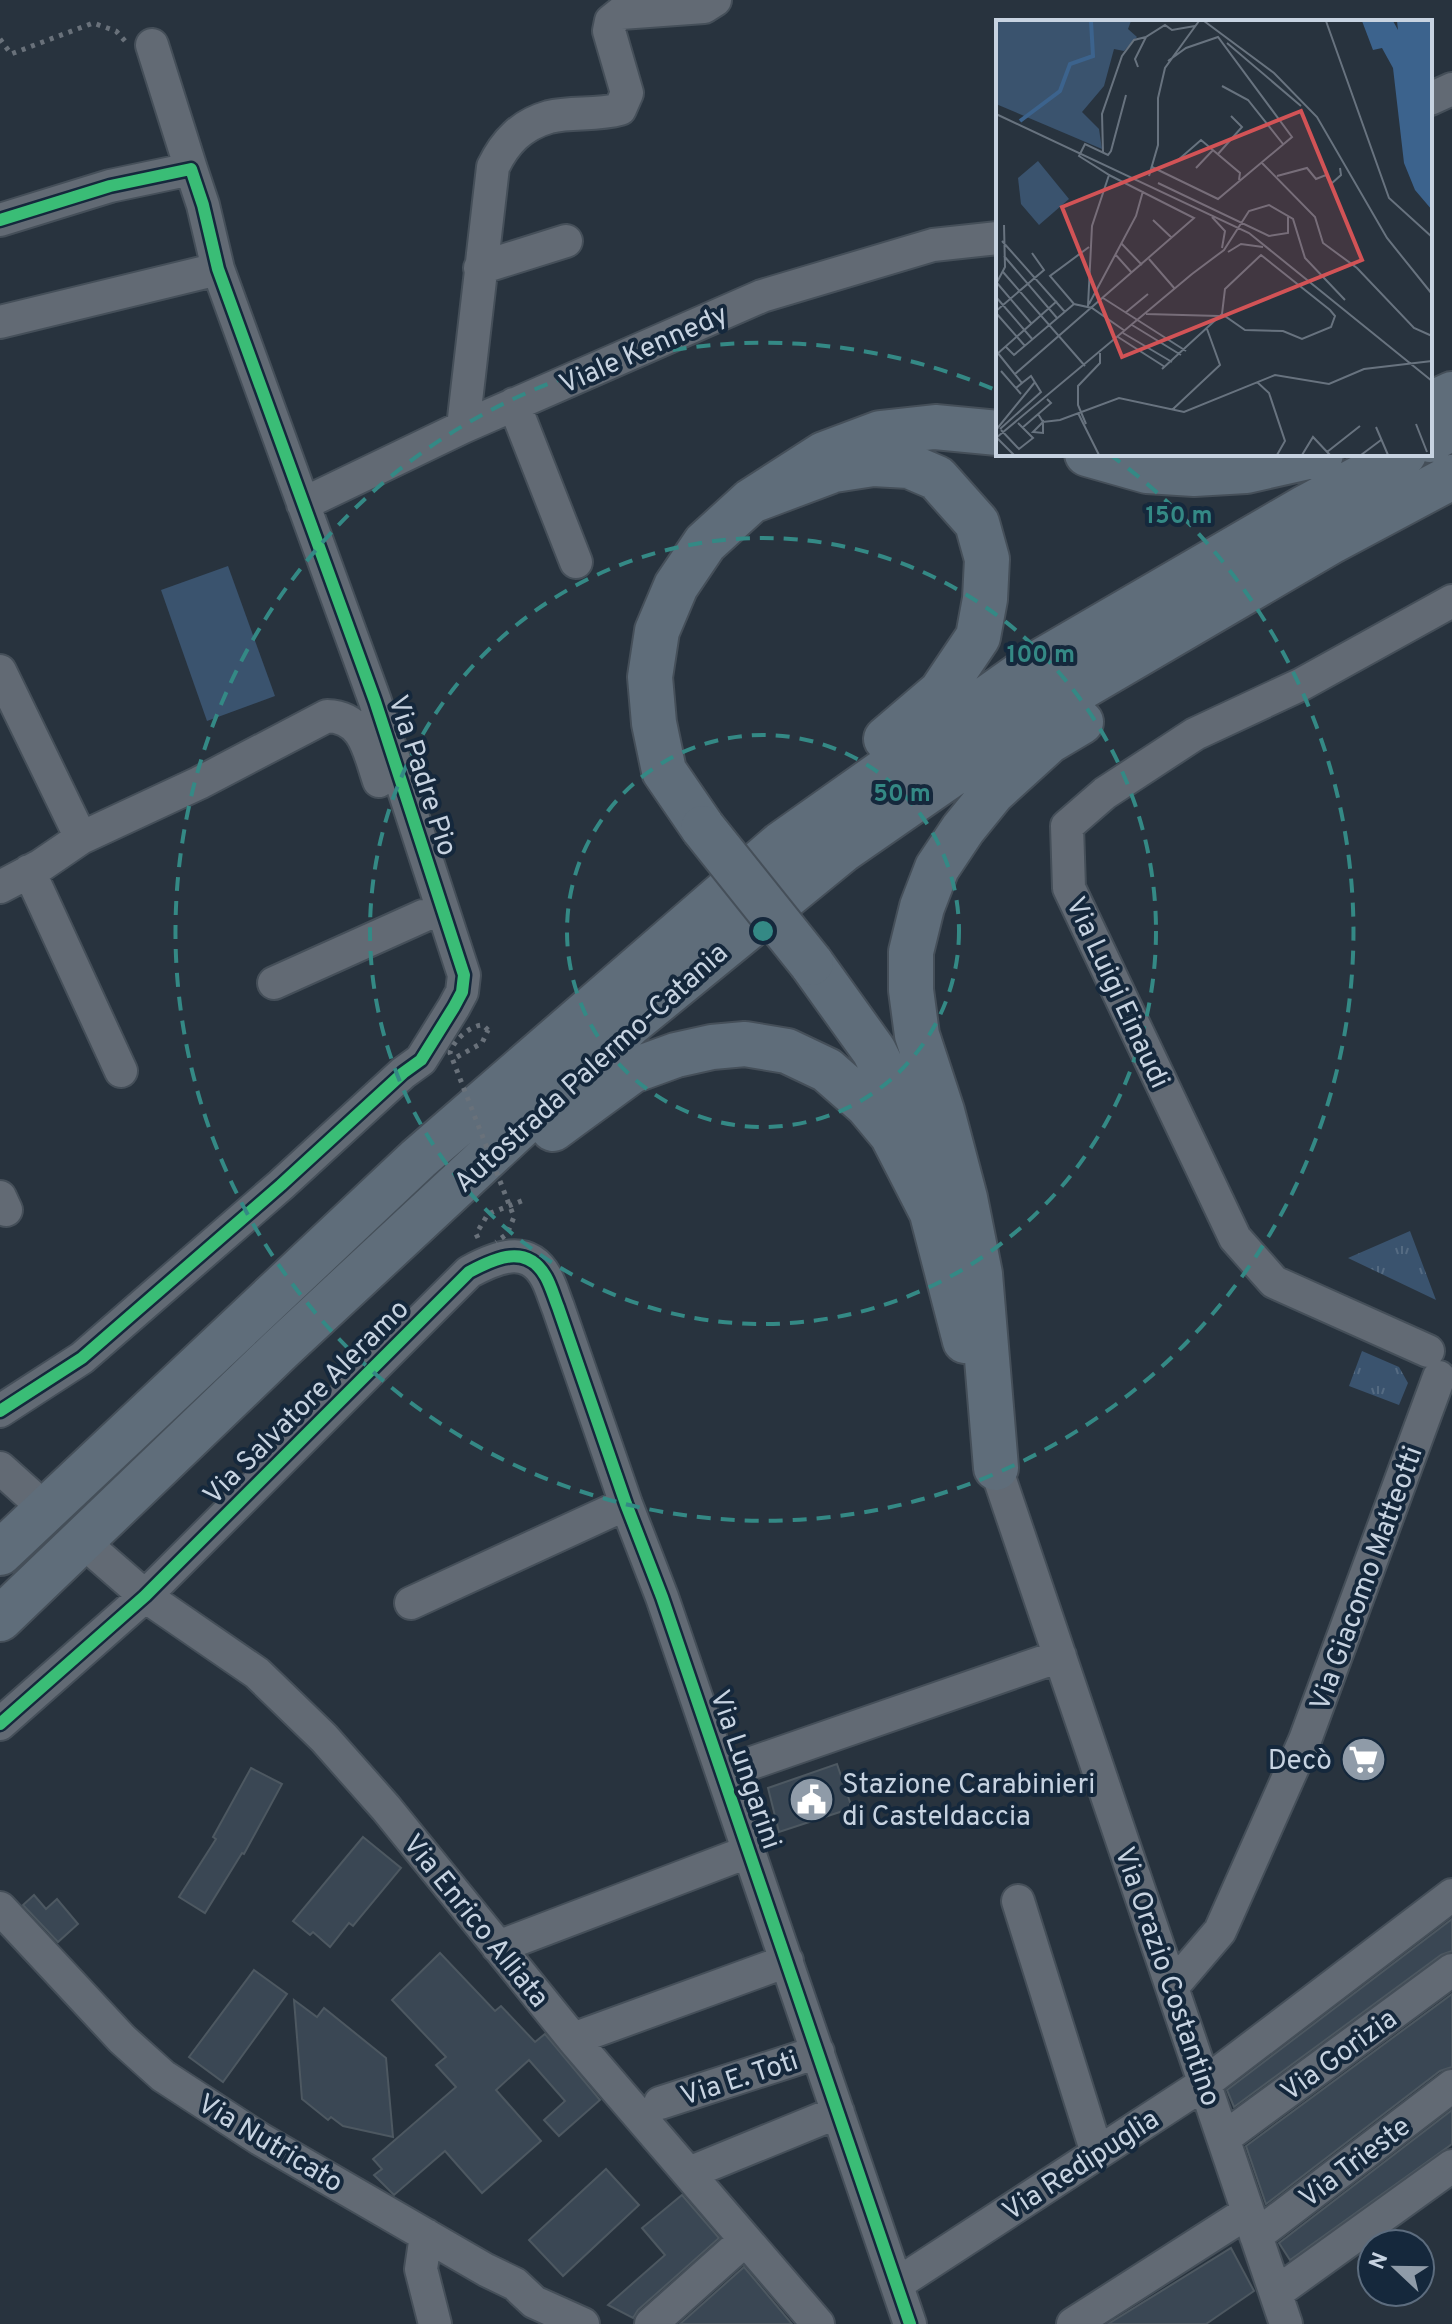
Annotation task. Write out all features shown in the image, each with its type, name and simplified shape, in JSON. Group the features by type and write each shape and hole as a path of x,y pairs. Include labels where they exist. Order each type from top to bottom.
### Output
{"highway":[{"path":"1432,403 1452,394"},
{"path":"996,433 935,427 880,433 824,454 751,501 705,543 676,586 657,631 650,677 654,723 664,771 703,828 811,963 874,1051 907,1117 996,1468"},
{"path":"1432,439 1452,428"},
{"path":"1094,456 1147,471 1194,474 1246,471 1312,456"},
{"name":"Autostrada Palermo-Catania","path":"0,1553 418,1159 781,844 1031,667 1306,507 1400,456"},
{"path":"116,1443 206,1339 403,1147 765,830 855,765 941,692 978,637 985,599 987,559 977,523 937,478 909,466 873,464 834,470 751,501"},
{"name":"Autostrada Palermo-Catania","path":"0,1619 281,1349 631,1023 843,850 1055,703 1332,541 1452,477"},
{"path":"996,1468 980,1274 961,1183 917,1035 911,990 911,952 922,907 937,868 993,792 1049,741 1345,563 1452,504"},
{"path":"281,1349 465,1208 563,1120 632,1071 676,1055 712,1047 745,1044 787,1051 827,1070 867,1105 892,1135 934,1217"}],"street":[{"path":"463,427 493,167 503,146 520,130 549,117 620,109 627,93 609,31 611,21 621,13 704,7 715,0"},
{"name":"Via Padre Pio","path":"152,45 203,205 218,269 375,701 450,929 464,975 462,992"},
{"path":"1432,98 1452,89"},
{"path":"0,220 110,186 191,169"},
{"name":"Viale Kennedy","path":"303,504 463,427 762,296 933,245 996,238"},
{"path":"480,268 566,241"},
{"path":"0,322 218,269"},
{"path":"514,404 576,562"},
{"name":"Via Luigi Einaudi","path":"1443,1367 1274,1282 1235,1238 1069,888 1067,826 1105,793 1195,734 1302,684 1452,601"},
{"path":"0,671 81,838"},
{"path":"0,887 81,838 199,783 318,720 338,716 347,719 362,733 444,975 462,992 421,1060 82,1358 0,1411"},
{"path":"29,871 121,1071"},
{"path":"274,983 423,916"},
{"name":"Via Lungarini","path":"502,1248 534,1261 546,1276 662,1597 910,2324"},
{"name":"Via Salvatore Aleramo","path":"0,1724 145,1596 469,1272 492,1260 502,1248"},
{"name":"Via Giacomo Matteotti","path":"1173,1986 1220,1931 1299,1754 1443,1367"},
{"path":"0,1468 30,1495"},
{"name":"Via Orazio Costantino","path":"996,1468 1286,2324"},
{"path":"411,1603 626,1504"},
{"name":"Via Enrico Alliata","path":"98,1555 145,1596 257,1673 324,1738 386,1808 573,2039 818,2324"},
{"path":"723,1773 1060,1656"},
{"path":"498,1947 750,1851"},
{"name":"Via Redipuglia","path":"897,2284 1205,2083 1452,1895"},
{"path":"1018,1901 1097,2153"},
{"name":"Via Nutricato","path":"0,1908 122,2039 163,2076 260,2139 515,2284 534,2302 583,2324"},
{"path":"573,2039 787,1961"},
{"name":"Via Gorizia","path":"1224,2138 1452,1970"},
{"name":"Via E. Toti","path":"660,2103 818,2052"},
{"name":"Via Trieste","path":"1073,2324 1252,2224 1452,2086"},
{"path":"689,2173 838,2112"},
{"path":"1276,2293 1452,2166"},
{"path":"426,2235 421,2269 435,2324"},
{"path":"651,2324 745,2240"}],"path":[{"path":"0,39 11,54 93,23 116,31 129,46 152,45"},
{"path":"488,1030 483,1025 474,1026 451,1047 450,1053 514,1217 502,1248 483,1247 476,1234 488,1214 524,1200"}],"green space":[{"path":"228,566 275,696 207,721 161,590"},
{"path":"1410,1231 1436,1300 1348,1258"},
{"path":"1362,1351 1399,1367 1408,1383 1399,1405 1349,1386"}],"building":[{"path":"837,1764 852,1808 779,1832 768,1788"},
{"path":"251,1768 282,1784 244,1854 205,1913 179,1897 216,1839 213,1837"},
{"path":"363,1837 401,1868 353,1926 349,1923 330,1947 313,1932 310,1935 293,1921"},
{"path":"34,1895 46,1909 57,1899 78,1924 58,1942 23,1905"},
{"path":"1452,1919 1452,1951 1441,1955 1234,2107 1227,2090"},
{"path":"440,1953 495,2011 501,2006 535,2042 545,2034 600,2100 559,2136 544,2120 565,2101 529,2060 496,2090 541,2141 482,2193 445,2151 394,2195 374,2175 382,2169 373,2159 456,2087 436,2065 446,2057 392,2000"},
{"path":"254,1970 287,1994 223,2082 189,2057"},
{"path":"1452,1994 1452,2067 1440,2071 1266,2204 1246,2146"},
{"path":"294,2000 317,2017 324,2008 386,2058 393,2137 343,2126 331,2117 328,2120 302,2099"},
{"path":"1452,2110 1452,2144 1290,2260 1279,2243"},
{"path":"606,2169 639,2205 563,2276 529,2240"},
{"path":"682,2195 719,2238 638,2310 633,2318 608,2305 665,2255 642,2228"},
{"path":"1231,2248 1254,2291 1206,2324 1108,2324"},
{"path":"744,2267 792,2324 680,2324"}],"cycle path":[{"path":"0,220 110,186 191,169 218,269 375,701 464,975 462,992 421,1060 82,1358 0,1411"},
{"path":"0,1724 145,1596 469,1272 510,1256 530,1260 538,1266 551,1288 626,1504 662,1597 910,2324"}],"place":[{"name":"Decò","path":"1363,1759"},
{"name":"Stazione Carabinieri di Casteldaccia","path":"811,1799"}]}
